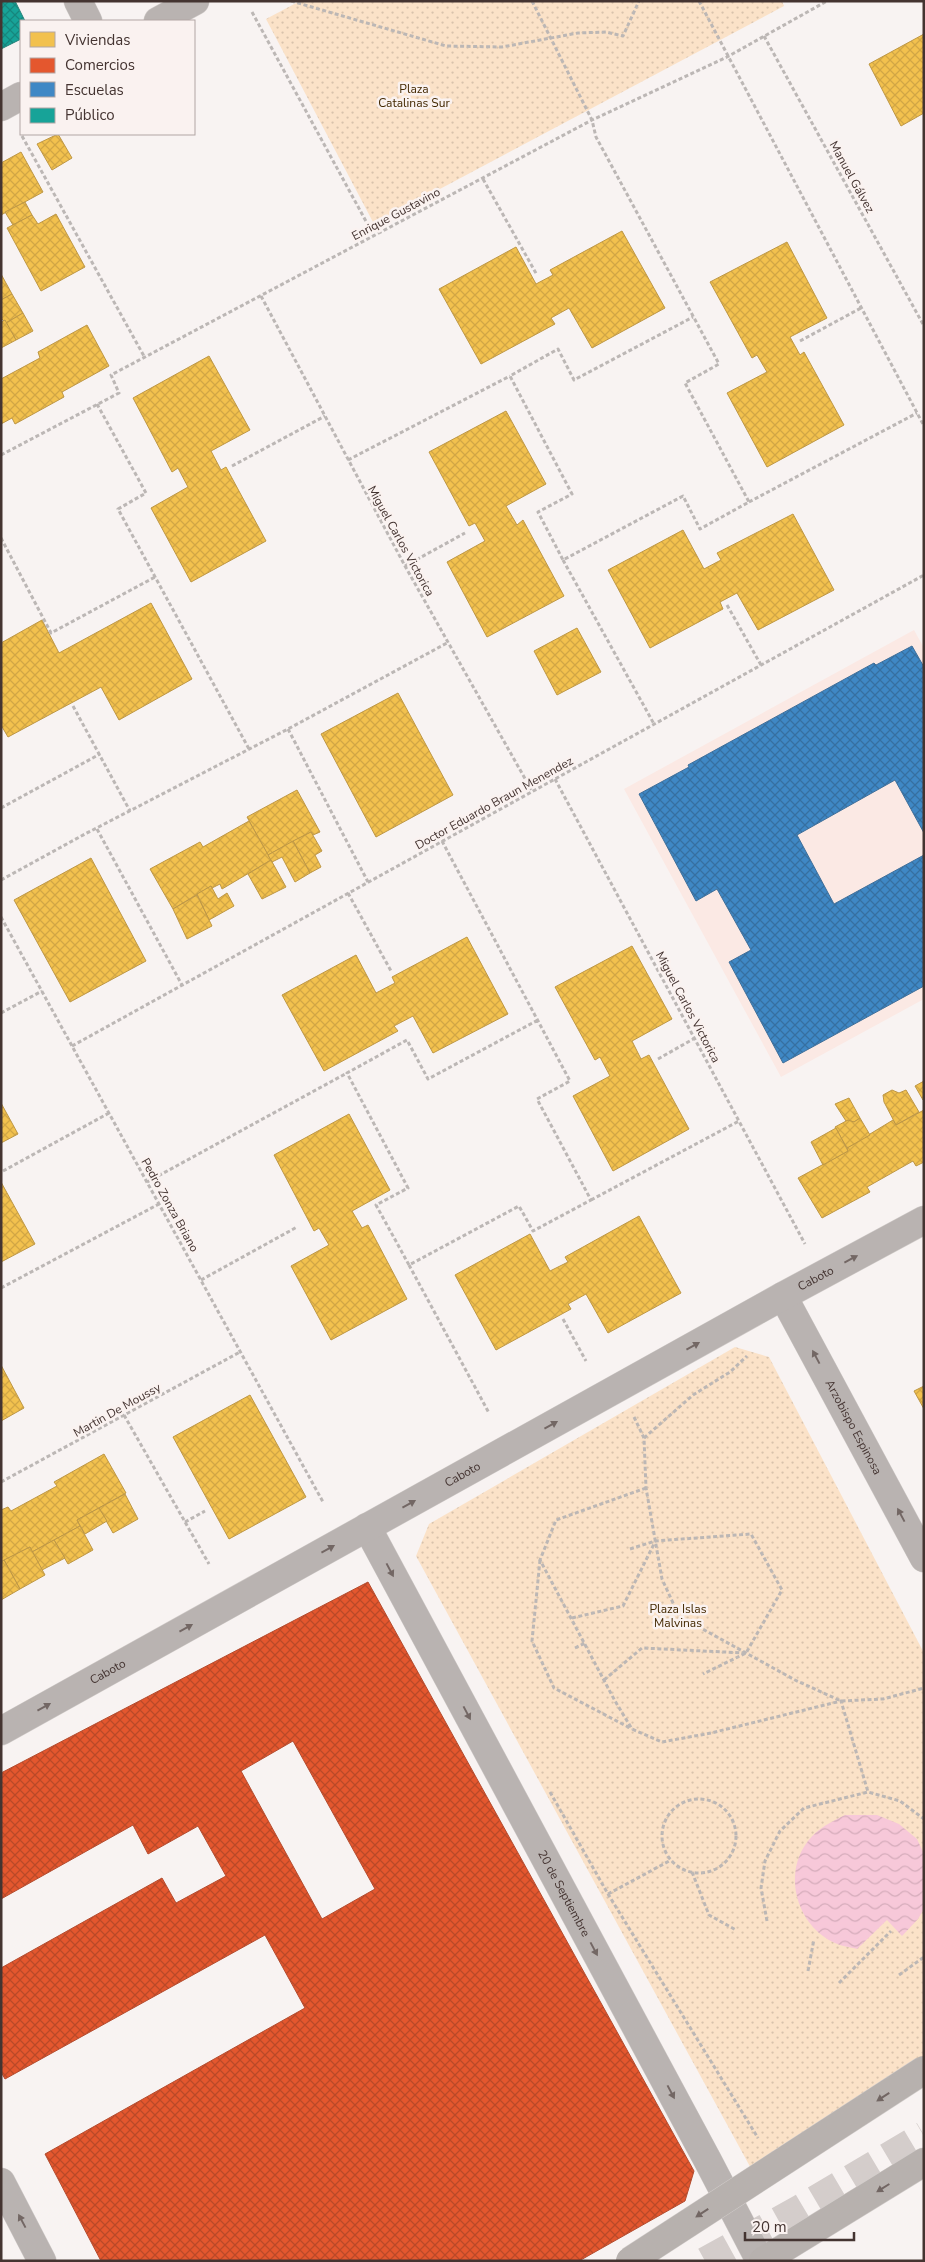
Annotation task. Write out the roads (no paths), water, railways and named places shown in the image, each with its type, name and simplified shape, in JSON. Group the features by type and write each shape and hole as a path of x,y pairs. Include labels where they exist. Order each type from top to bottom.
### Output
{"highway":[{"path":"630,2261 924,2070"},
{"path":"764,2261 924,2162"}],"street":[{"path":"78,1 88,20"},
{"path":"160,20 195,1"},
{"path":"1,107 20,97"},
{"name":"Caboto","path":"1,1731 783,1296 924,1220"},
{"name":"Arzobispo Espinosa","path":"783,1296 924,1558"},
{"name":"20 de Septiembre","path":"367,1527 760,2261"},
{"path":"1,2182 42,2261"}],"water":[{"path":"845,1815 877,1815 899,1824 917,1839 924,1854 924,1909 918,1919 902,1936 887,1920 857,1949 835,1943 811,1925 803,1912 795,1883 796,1868 800,1854 808,1841 820,1829"}],"tunnel":[{"path":"705,2261 801,2208 924,2135"}],"park label":[{"name":"Plaza Catalinas Sur","path":"414,96"},
{"name":"Plaza Islas Malvinas","path":"678,1616"}]}
